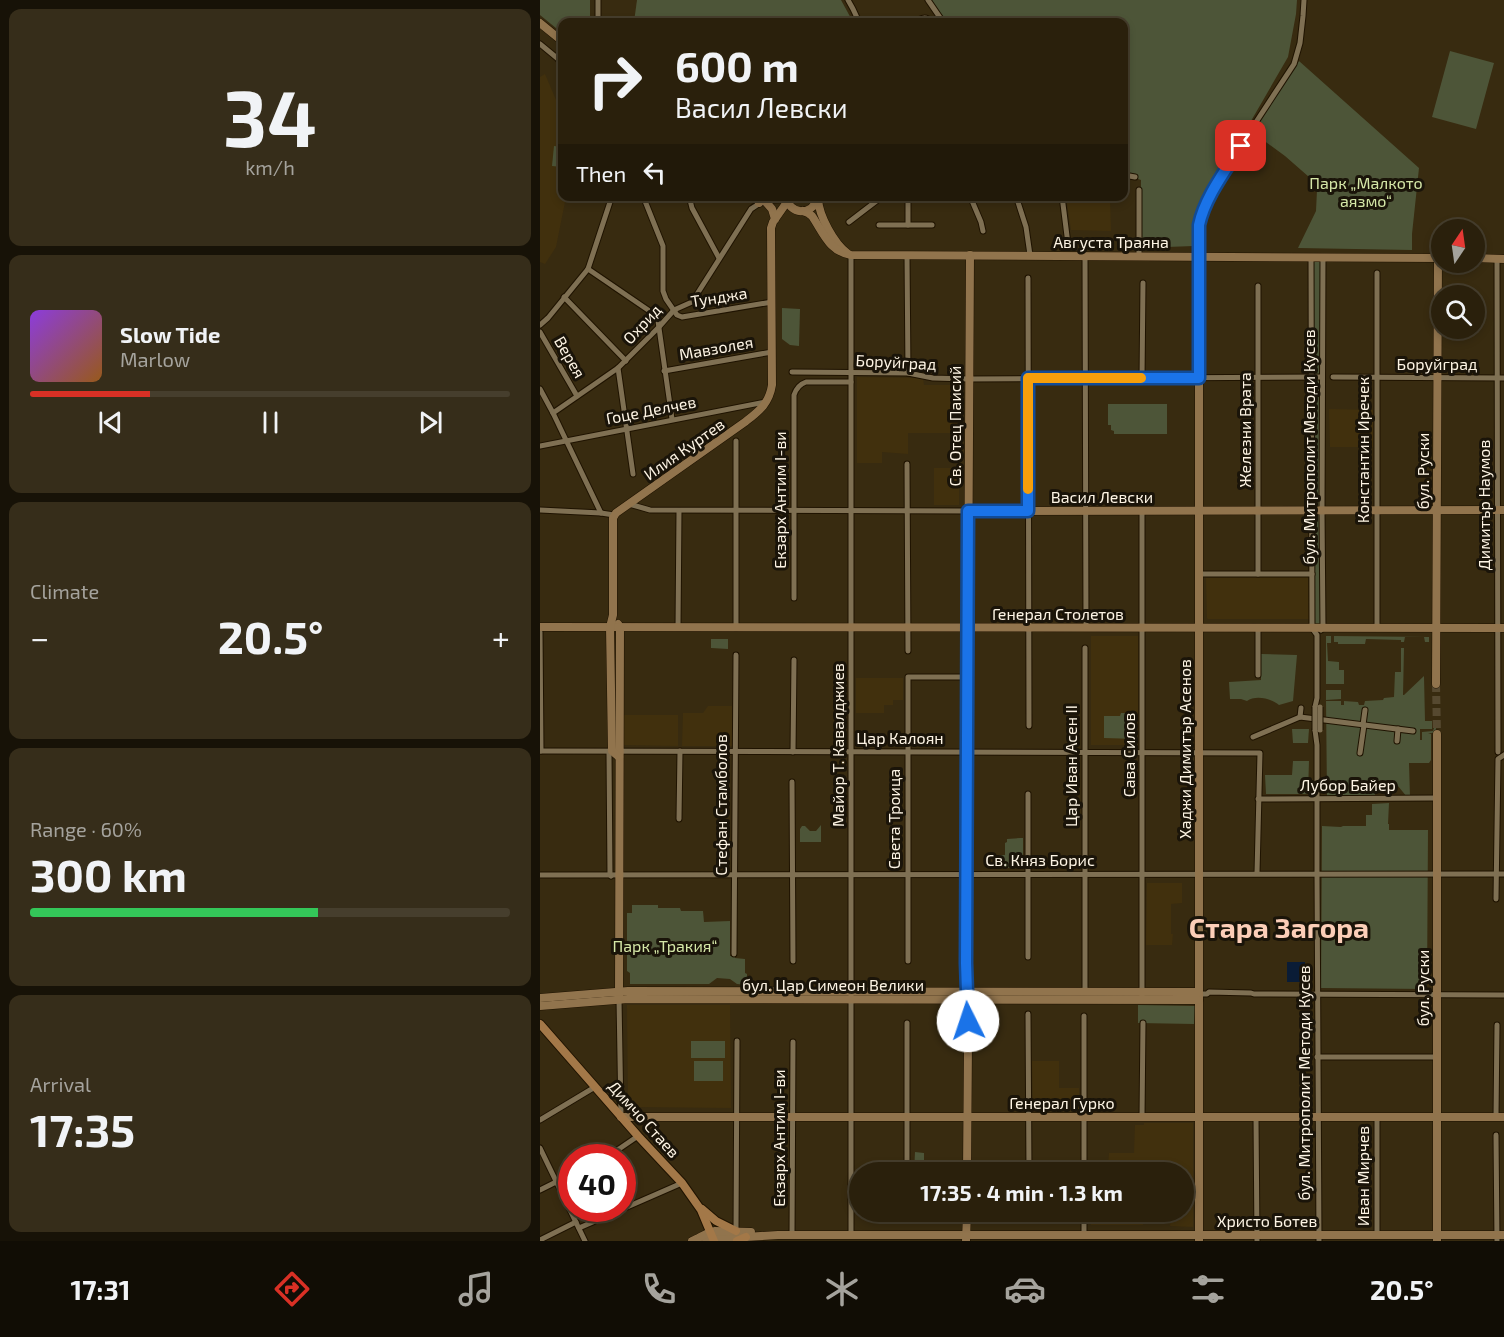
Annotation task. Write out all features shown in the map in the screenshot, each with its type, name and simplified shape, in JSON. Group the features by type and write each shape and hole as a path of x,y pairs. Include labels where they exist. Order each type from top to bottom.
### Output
{"main road":[{"name":"Димчо Стаев","path":"540,1024 682,1183 698,1205 710,1237"},
{"path":"698,1205 716,1221 736,1231"}],"street":[{"path":"598,0 598,18"},
{"path":"848,0 857,18"},
{"path":"928,0 940,18"},
{"path":"1199,256 1200,218 1248,135 1294,64 1300,43 1304,0"},
{"path":"540,23 558,38"},
{"path":"540,44 558,60"},
{"path":"1128,176 1135,177"},
{"path":"1139,190 1139,256"},
{"path":"540,325 588,269 610,201"},
{"path":"645,201 663,246 663,291 674,310"},
{"path":"690,201 719,258"},
{"name":"Охрид","path":"554,413 618,368 674,310 692,302 752,209 761,201"},
{"path":"763,201 772,209 775,219"},
{"path":"767,401 772,385 771,228 784,201"},
{"path":"787,201 791,207 812,216 834,248 851,255"},
{"path":"775,219 812,207 816,201"},
{"path":"819,201 822,216 829,229 841,248 851,255"},
{"path":"849,222 876,201"},
{"path":"908,201 908,225"},
{"path":"972,201 983,231"},
{"path":"1018,201 1026,227 1030,255"},
{"path":"1063,201 1068,244"},
{"path":"879,225 932,225"},
{"path":"1485,258 1501,259 1504,252"},
{"name":"Августа Траяна","path":"851,255 1431,258"},
{"name":"Майор Т. Кавалджиев","path":"851,255 851,1162"},
{"path":"907,255 908,373"},
{"name":"Св. Отец Паисий","path":"967,1162 966,874 970,255"},
{"path":"1085,255 1086,628"},
{"name":"Хаджи Димитър Асенов","path":"1199,256 1199,1238"},
{"name":"бул. Митрополит Методи Кусев","path":"1311,257 1311,511 1318,707 1319,1238"},
{"name":"бул. Митрополит Методи Кусев","path":"1323,257 1323,628"},
{"name":"Димитър Наумов","path":"1498,752 1501,628 1501,259"},
{"path":"588,269 651,312 658,321 672,419"},
{"name":"Константин Иречек","path":"1377,273 1377,628"},
{"name":"бул. Руски","path":"1436,684 1440,273"},
{"path":"1028,278 1029,726"},
{"path":"1142,378 1143,283"},
{"name":"Железни Врата","path":"1258,285 1258,574"},
{"path":"564,297 626,361"},
{"name":"Тунджа","path":"674,310 682,317 772,302"},
{"name":"Верея","path":"540,332 577,396"},
{"name":"Мавзолея","path":"664,370 772,352"},
{"path":"618,368 633,474"},
{"name":"Боруйград","path":"792,372 908,373 933,378 968,379 1322,377"},
{"name":"Боруйград","path":"1333,377 1501,378"},
{"name":"Екзарх Антим I-ви","path":"794,598 795,391 803,383 851,382"},
{"path":"540,389 554,413 601,513"},
{"name":"Гоце Делчев","path":"540,446 767,401"},
{"name":"Илия Куртев","path":"614,515 745,422 767,401"},
{"path":"736,441 736,627"},
{"path":"907,464 908,651"},
{"name":"Васил Левски","path":"629,504 650,510 679,511 1501,510"},
{"path":"540,510 614,515 612,523 613,615 610,627 617,753 621,1116"},
{"path":"678,627 679,511"},
{"name":"Сава Силов","path":"1142,511 1142,995"},
{"path":"1199,574 1312,574"},
{"path":"613,615 620,627 617,753"},
{"name":"Генерал Столетов","path":"540,627 1258,628 1314,631 1323,628 1501,628"},
{"path":"1258,628 1258,675"},
{"path":"540,632 541,751"},
{"name":"Цар Иван Асен II","path":"1084,648 1085,991"},
{"name":"Стефан Стамболов","path":"734,954 736,655"},
{"path":"793,752 794,660"},
{"name":"Света Троица","path":"908,962 908,676 968,677"},
{"path":"1300,717 1301,708"},
{"path":"1360,753 1365,710"},
{"path":"1253,737 1300,717 1413,731"},
{"path":"1397,741 1398,729"},
{"name":"бул. Руски","path":"1437,734 1437,1238"},
{"name":"Цар Калоян","path":"541,751 1260,753 1258,799"},
{"path":"679,819 680,752"},
{"path":"610,875 609,753 617,753"},
{"path":"1496,899 1498,759 1504,755"},
{"path":"792,782 793,961"},
{"path":"1028,794 1028,957"},
{"name":"Лубор Байер","path":"1258,799 1437,798"},
{"path":"1257,873 1258,799"},
{"name":"Св. Княз Борис","path":"619,879 851,874 1504,874"},
{"path":"540,875 610,875 619,879"},
{"name":"бул. Цар Симеон Велики","path":"967,995 1085,991 1142,995"},
{"name":"бул. Цар Симеон Велики","path":"540,998 619,995 1199,995 1209,992 1317,995 1504,995"},
{"name":"бул. Цар Симеон Велики","path":"540,1006 619,995"},
{"path":"1028,1014 1029,1162"},
{"path":"1084,1016 1084,1162"},
{"path":"907,1162 908,1023"},
{"path":"1142,1116 1143,1023"},
{"path":"1497,1025 1500,1117"},
{"path":"736,1231 737,1041"},
{"name":"Екзарх Антим I-ви","path":"792,1235 793,1042"},
{"path":"1317,1057 1436,1058"},
{"path":"540,1120 595,1086"},
{"name":"Генерал Гурко","path":"621,1116 1500,1117"},
{"path":"1256,1117 1257,1238"},
{"name":"Иван Мирчев","path":"1377,1117 1377,1235"},
{"path":"1496,1135 1499,1237"},
{"path":"625,1144 638,1136"},
{"path":"540,1148 558,1186"},
{"path":"540,1190 556,1182"},
{"path":"579,1228 682,1183"},
{"path":"540,1240 576,1222 585,1241"},
{"name":"Майор Т. Кавалджиев","path":"851,1222 851,1235"},
{"path":"966,1238 967,1222"},
{"path":"1084,1222 1084,1234"},
{"name":"Христо Ботев","path":"692,1241 736,1231 778,1235 966,1238 1027,1238 1084,1234 1136,1238 1319,1238 1377,1235 1437,1238 1499,1237"},
{"name":"Христо Ботев","path":"710,1237 741,1239 778,1235"}],"shaded area":[{"path":"545,74 558,105 558,201 565,201 556,247 545,264 540,262 540,77"},
{"path":"1067,201 1110,201 1111,231 1071,230"},
{"path":"857,377 923,378 924,385 961,385 960,433 908,433 908,454 882,452 882,463 857,463"},
{"path":"1329,409 1373,410 1373,447 1330,447"},
{"path":"934,468 959,468 959,505 934,505"},
{"path":"1308,577 1309,619 1207,618 1206,578"},
{"path":"1091,636 1138,636 1138,745 1091,745"},
{"path":"856,678 903,678 903,700 893,700 893,705 884,705 884,713 856,713"},
{"path":"708,706 732,706 732,746 682,746 683,713 703,713"},
{"path":"624,715 678,715 678,746 624,745"},
{"path":"1147,883 1182,883 1182,903 1171,904 1172,945 1146,945"},
{"path":"627,1005 730,1005 731,1108 633,1107 628,1101"},
{"path":"1032,1061 1059,1061 1059,1088 1079,1088 1079,1109 1033,1109"},
{"path":"1144,1123 1193,1123 1193,1162 1108,1162 1109,1153 1134,1153 1135,1125 1144,1125"},
{"path":"1091,1222 1143,1222 1143,1225 1091,1225"},
{"path":"1170,1222 1193,1222 1193,1227 1170,1226"}],"green space":[{"path":"540,0 590,0 590,18 558,18 558,30 540,15"},
{"path":"637,0 841,0 851,18 635,18"},
{"path":"930,0 1297,0 1288,57 1200,209 1194,223 1194,246 1140,248 1141,180 1128,175 1128,18 942,18"},
{"path":"1450,51 1494,63 1476,129 1432,117"},
{"name":"Парк „Малкото аязмо“","path":"1299,61 1419,168 1412,250 1298,248 1316,211 1317,190 1309,177 1252,132"},
{"path":"554,146 558,146 558,167 552,166"},
{"path":"1311,257 1323,257 1323,628 1312,628"},
{"path":"782,308 800,309 799,346 790,345 782,339"},
{"path":"1108,404 1167,404 1167,434 1114,434 1111,425 1108,425"},
{"path":"1326,636 1331,636 1331,643 1327,643 1328,661 1339,662 1339,670 1344,670 1344,684 1326,684"},
{"path":"1334,636 1429,637 1429,642 1425,642 1424,637 1405,637 1404,642 1366,639 1365,644 1338,644 1334,642"},
{"path":"711,639 728,639 728,649 711,648"},
{"path":"1401,648 1404,648 1403,695 1424,676 1425,721 1432,721 1432,729 1420,729 1420,740 1422,740 1422,732 1433,731 1436,728 1436,733 1428,733 1431,734 1431,760 1429,763 1409,763 1410,797 1407,797 1398,786 1375,786 1375,795 1327,796 1326,701 1341,701 1341,705 1344,705 1344,701 1364,705 1365,701 1394,697 1395,672 1401,672"},
{"path":"1261,654 1297,655 1293,701 1279,705 1263,698 1247,701 1230,699 1229,682 1261,680"},
{"path":"1326,690 1341,690 1341,699 1326,700"},
{"path":"1121,713 1137,713 1137,739 1104,738 1104,716 1120,716"},
{"path":"1292,729 1309,729 1308,743 1293,743"},
{"path":"1293,761 1309,761 1308,794 1266,794 1265,775 1292,775"},
{"path":"1389,803 1389,830 1428,830 1427,989 1321,988 1322,826 1366,826 1366,815 1372,815 1372,804"},
{"path":"821,825 821,842 800,842 802,826 810,831 816,831"},
{"path":"1023,838 1023,868 996,868 996,859 993,859 993,855 1005,855 1007,839"},
{"name":"Парк „Тракия“","path":"632,905 658,905 658,908 703,911 704,922 730,921 730,956 745,959 747,985 737,984 730,979 717,978 709,984 630,984 630,973 627,971 627,913 632,913"},
{"path":"1138,1005 1195,1006 1194,1024 1138,1023"},
{"path":"691,1041 725,1041 725,1058 691,1058"},
{"path":"694,1061 723,1061 723,1081 694,1081"},
{"path":"915,1152 924,1153 924,1162 915,1162"}],"water":[{"path":"1287,962 1305,962 1305,982 1287,982"}],"tunnel":[{"path":"1436,684 1437,734"}],"slow traffic":[{"path":"1028,489 1028,378 1141,378"}],"district":[{"name":"Стара Загора","path":"1279,928"}],"route":[{"path":"968,1021 966,991 968,511 1028,511 1028,378 1199,378 1198,231 1200,218 1241,146"}]}
